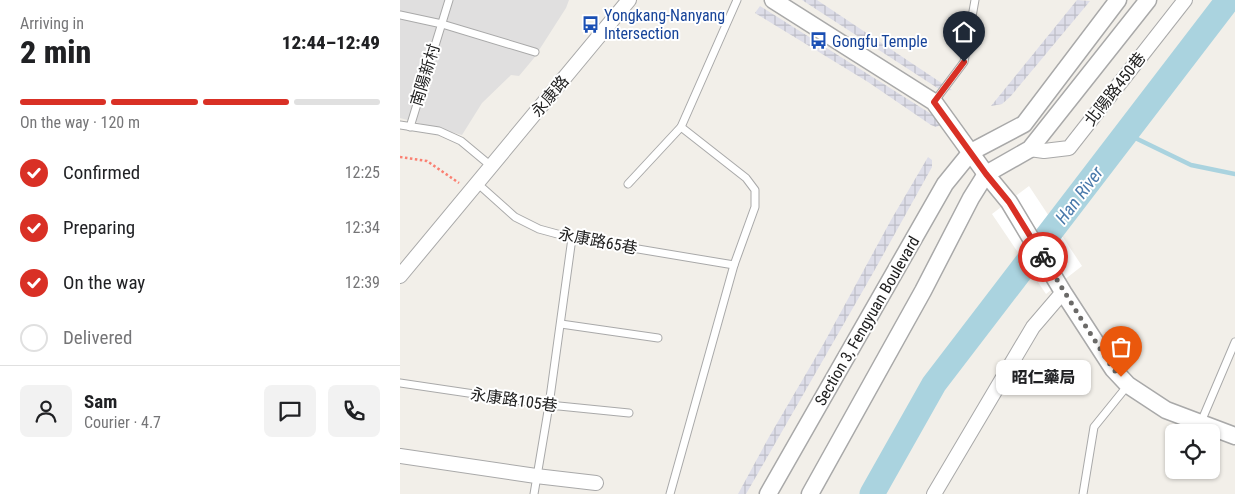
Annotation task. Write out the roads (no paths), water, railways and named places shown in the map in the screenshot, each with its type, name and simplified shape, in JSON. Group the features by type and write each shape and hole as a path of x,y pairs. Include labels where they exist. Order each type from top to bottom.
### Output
{"street":[{"name":"永康路","path":"400,276 630,0"},
{"path":"773,0 934,102 986,174 1009,202 1113,369 1128,385 1166,410 1235,436"},
{"path":"971,152 1024,124 1118,0"},
{"path":"986,174 1030,149 1148,0"},
{"name":"北陽路450巷","path":"1030,149 1044,151 1069,148 1185,0"},
{"name":"Section 3, Fengyuan Boulevard","path":"768,494 945,184 971,152"},
{"name":"Section 3, Fengyuan Boulevard","path":"810,494 923,291 971,198 986,174"},
{"path":"934,494 1033,326 1061,288"},
{"path":"400,456 596,483"}],"lane":[{"name":"南陽新村","path":"410,127 449,0"},
{"path":"628,184 681,127 737,0"},
{"path":"934,102 964,62 975,0"},
{"name":"南陽新村","path":"400,15 442,24 535,52"},
{"path":"400,125 439,132 461,141 491,166"},
{"path":"670,494 734,265 755,208 755,190 746,178 681,127"},
{"name":"永康路65巷","path":"474,187 514,217 539,229 572,238 734,265"},
{"path":"534,494 549,405 572,238"},
{"path":"561,324 658,338"},
{"path":"1201,422 1235,342"},
{"name":"永康路105巷","path":"400,383 549,405 629,413"},
{"path":"1083,494 1094,427 1128,385"}],"waterway":[{"name":"Han River","path":"872,494 934,384 1228,0"},
{"path":"1125,133 1191,165 1235,174"}],"place":[{"name":"Yongkang-Nanyang Intersection","path":"590,24"},
{"name":"Gongfu Temple","path":"818,41"},
{"name":"昭仁藥局","path":"1121,377"}]}
